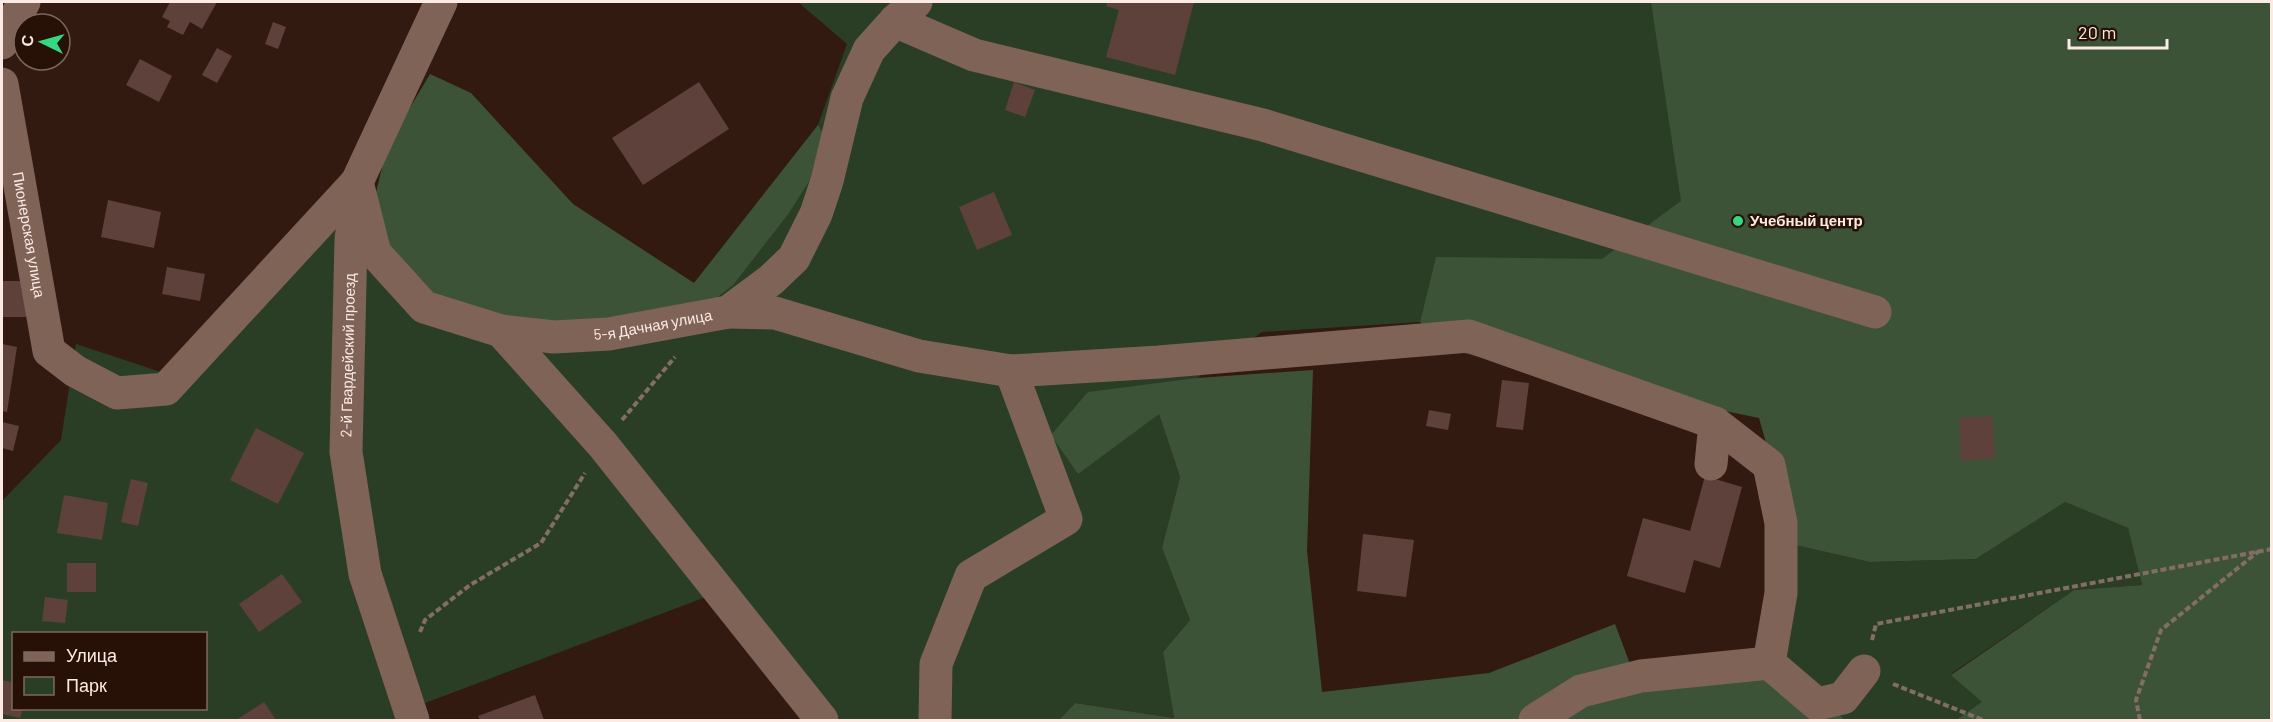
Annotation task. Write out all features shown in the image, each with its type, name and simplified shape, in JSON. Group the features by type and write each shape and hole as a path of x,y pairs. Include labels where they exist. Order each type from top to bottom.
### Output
{"street":[{"path":"2,44 24,2"},
{"name":"2-й Гвардейский проезд","path":"413,720 365,574 346,452 351,240 357,182 441,2"},
{"path":"906,11 974,55 1263,125 1875,312"},
{"name":"5-я Дачная улица","path":"357,182 375,253 424,307 501,331 554,337 609,334 728,312 771,280 794,258 816,214 827,181 847,98 869,50 906,11"},
{"name":"Пионерская улица","path":"2,84 49,351 75,371 117,393 166,389 357,182"},
{"path":"728,312 775,313 919,356 1011,371 1159,362 1469,336 1714,423 1769,465 1781,523 1781,593 1769,663"},
{"path":"501,331 603,445 822,720"},
{"path":"935,720 936,664 971,576 1066,519 1011,371"},
{"path":"1711,464 1714,423"},
{"path":"1535,720 1581,691 1641,676 1769,663 1817,704 1843,698 1864,672"}],"path":[{"path":"417,641 425,620 470,585 541,543 603,445 641,394 683,350"},
{"path":"1983,720 1864,672 1876,624 2271,549"},
{"path":"2140,720 2136,700 2161,630 2260,551"}],"green space":[{"path":"798,2 1710,2 2271,440 1436,258 1420,322 1262,332 1197,378 1159,414 1180,477 1162,548 1190,620 1163,652 1174,718 1075,703 1059,720 840,720 735,586 425,703 373,570 357,451 361,260 706,306 818,125 847,44"},
{"path":"1651,2 2271,2 2271,720 1956,720 1982,702 1951,675 2074,590 2142,585 2128,528 2065,502 1976,559 1870,562 1795,545 1759,418 1537,372 1464,353 1420,322 1436,257 1602,259 1681,201"},
{"path":"430,74 471,93 573,204 694,283 818,125 826,138 820,164 789,213 733,285 706,306 606,324 500,318 427,294 388,244 375,197 387,146"},
{"path":"335,231 338,454 401,720 2,720 2,501 61,440 76,344 161,372"},
{"path":"1313,370 1307,551 1322,692 1489,673 1615,624 1641,693 1777,655 1845,720 1059,720 1075,703 1174,718 1163,652 1190,620 1162,548 1180,477 1159,414 1078,474 1051,435 1088,392 1197,378"},
{"path":"2065,502 2128,528 2142,585 2074,590 1951,674 1983,702 1956,720 1845,720 1777,655 1795,545 1870,562 1976,559"}],"building":[{"path":"170,2 217,2 202,29 190,22 183,35 167,27 170,21 162,17"},
{"path":"1108,2 1194,2 1175,75 1106,57 1119,10 1106,6"},
{"path":"273,22 286,27 278,49 265,44"},
{"path":"217,48 232,56 217,83 202,75"},
{"path":"140,59 172,76 159,102 126,85"},
{"path":"699,82 729,129 643,185 612,138"},
{"path":"1014,82 1035,90 1025,117 1005,110"},
{"path":"994,192 1012,235 977,250 959,207"},
{"path":"108,200 161,212 154,248 101,237"},
{"path":"167,267 205,274 200,301 162,294"},
{"path":"2,281 26,281 26,317 2,317"},
{"path":"2,344 17,347 7,412 2,411"},
{"path":"1502,380 1529,383 1523,430 1496,427"},
{"path":"1429,410 1451,414 1448,430 1426,426"},
{"path":"1992,416 1995,458 1961,461 1959,418"},
{"path":"2,422 19,426 13,451 2,448"},
{"path":"256,428 304,453 278,504 230,480"},
{"path":"1705,476 1742,487 1720,568 1694,560 1685,593 1627,576 1643,518 1690,531"},
{"path":"131,479 148,483 138,526 121,522"},
{"path":"64,495 108,503 102,540 57,533"},
{"path":"1363,534 1414,540 1406,597 1357,591"},
{"path":"67,563 96,563 96,592 67,592"},
{"path":"282,574 302,602 259,632 239,604"},
{"path":"45,597 68,600 65,623 42,621"},
{"path":"2,680 12,682 12,710 22,710 20,718 2,714"},
{"path":"535,695 544,720 480,720 478,716"},
{"path":"264,702 276,720 236,720"}],"place":[{"name":"Учебный центр","path":"1738,221"}]}
